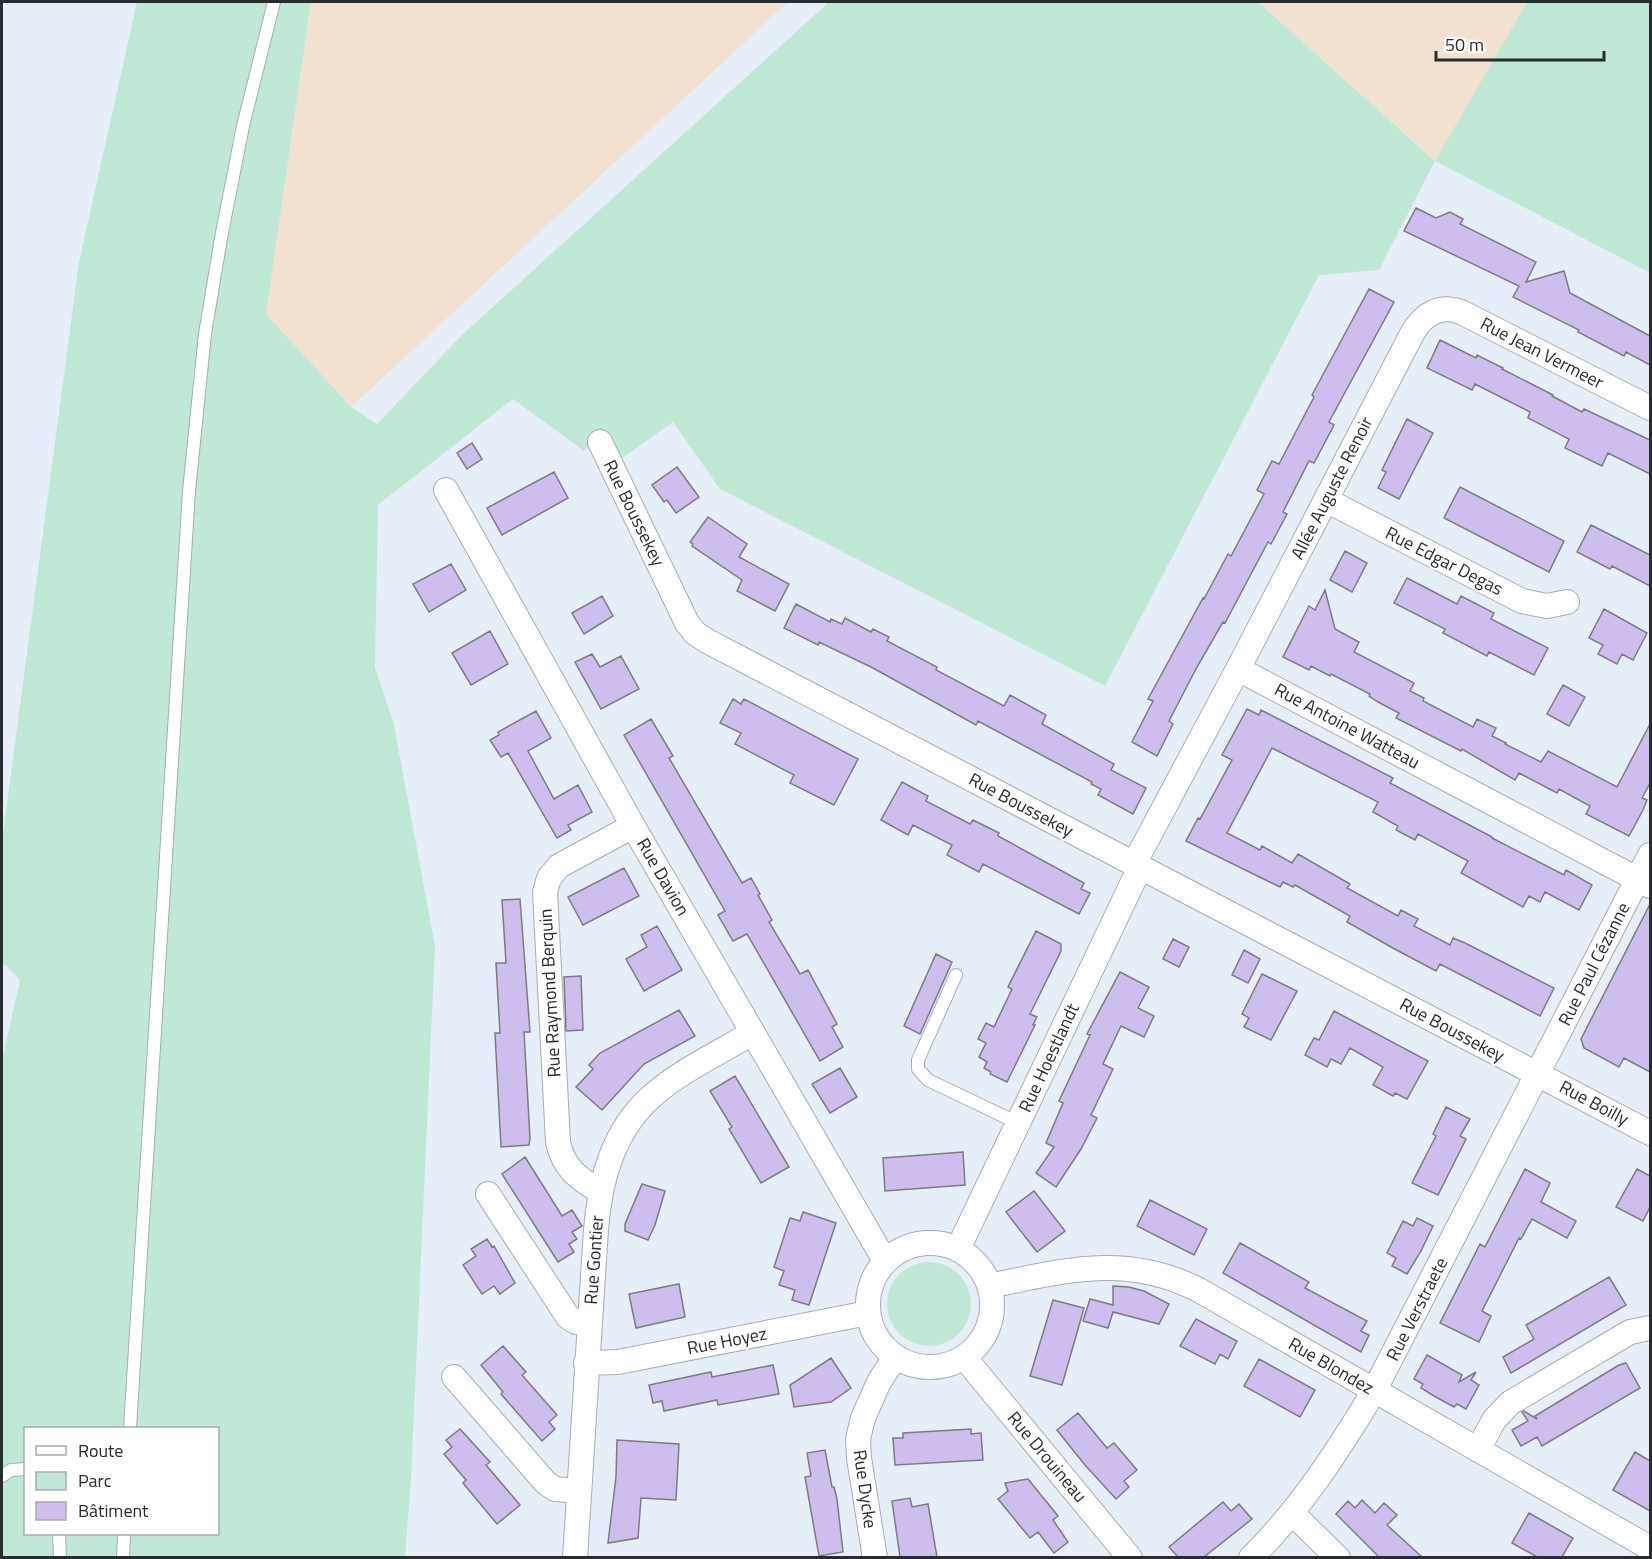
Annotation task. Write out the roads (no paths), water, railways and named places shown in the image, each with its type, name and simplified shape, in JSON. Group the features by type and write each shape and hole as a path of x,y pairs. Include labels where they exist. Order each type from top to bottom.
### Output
{"street":[{"name":"Rue Jean Vermeer","path":"1431,312 1447,309 1461,312 1650,408"},
{"name":"Allée Auguste Renoir","path":"1238,669 1413,332 1431,312"},
{"name":"Rue Boussekey","path":"600,442 687,622 695,633 714,645 1538,1074"},
{"name":"Rue Davion","path":"446,490 633,826 885,1261"},
{"name":"Rue Edgar Degas","path":"1326,500 1522,601 1547,606 1567,602"},
{"path":"1137,865 1238,669"},
{"name":"Rue Antoine Watteau","path":"1238,669 1644,883"},
{"name":"Rue Raymond Berquin","path":"600,1191 572,1172 561,1155 558,1142 546,892 549,878 558,866 633,826"},
{"name":"Rue Paul Cézanne","path":"1538,1074 1644,883 1650,855"},
{"name":"Rue Hoestlandt","path":"958,1249 1137,865"},
{"name":"Rue Gontier","path":"575,1557 589,1322 600,1191 606,1168 615,1146 642,1105 670,1082 752,1033"},
{"name":"Rue Boilly","path":"1538,1074 1650,1133"},
{"name":"Rue Verstraete","path":"1251,1557 1292,1514 1323,1473 1374,1392 1538,1074"},
{"path":"488,1194 568,1317 576,1322 589,1322"},
{"path":"920,1243 937,1243 958,1249 978,1264 989,1286 992,1303 989,1325 977,1345 964,1357 948,1365 930,1367 912,1365 886,1350 875,1335 868,1313 871,1285 885,1261 899,1251 920,1243"},
{"name":"Rue Blondez","path":"989,1286 1058,1272 1098,1267 1134,1269 1164,1275 1197,1289 1650,1548"},
{"name":"Rue Hoyez","path":"586,1363 618,1362 868,1313"},
{"path":"1478,1450 1494,1420 1510,1402 1634,1330 1650,1328"},
{"name":"Rue Dycke","path":"875,1557 858,1458 858,1439 863,1418 879,1382 896,1357"},
{"name":"Rue Drouineau","path":"964,1357 1130,1557"},
{"path":"454,1377 546,1483 555,1489 578,1491"},
{"path":"1292,1514 1338,1557"}],"lane":[{"path":"130,1427 189,491 205,334 220,238 247,106 274,2"},
{"path":"956,975 919,1056 918,1069 928,1080 1018,1123"},
{"path":"2,1476 11,1470 24,1469"},
{"path":"59,1535 60,1557"},
{"path":"123,1557 124,1535"}]}
